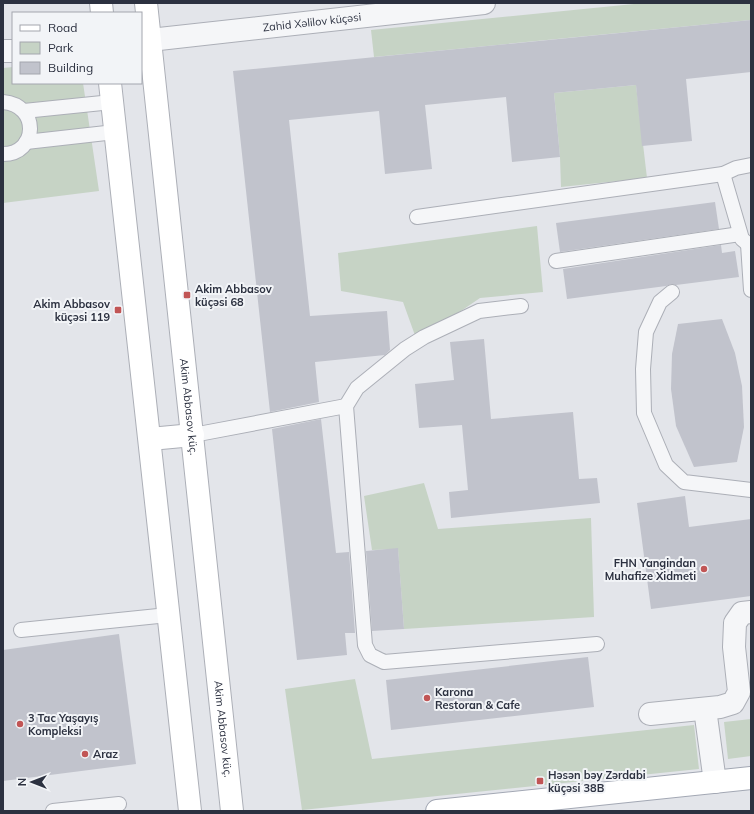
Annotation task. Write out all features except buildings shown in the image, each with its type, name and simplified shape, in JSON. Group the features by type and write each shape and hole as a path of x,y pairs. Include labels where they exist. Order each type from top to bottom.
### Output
{"main road":[{"name":"Akim Abbasov küç.","path":"146,3 145,40 193,435 232,811"},
{"path":"111,93 190,811"},
{"path":"150,439 193,435"},
{"path":"437,811 751,778"}],"street":[{"name":"Zahid Xəlilov küçəsi","path":"145,40 484,3"},
{"path":"650,714 705,709 733,703 738,692 734,647 735,623 742,613 751,612"},
{"path":"705,709 715,782"}],"lane":[{"path":"24,111 111,93"},
{"path":"3,102 14,104 24,111 29,118 30,126 26,142 21,148 14,152 3,154"},
{"path":"26,142 115,132"},
{"path":"417,217 723,174 736,168 751,165"},
{"path":"723,174 746,241 751,290"},
{"path":"556,261 746,241"},
{"path":"672,292 660,302 646,332 643,369 644,413 666,465 684,482 751,490"},
{"path":"521,306 479,311 424,337 405,349 357,388 346,406 365,645 370,655 384,662 597,644"},
{"path":"193,435 346,406"},
{"path":"21,630 168,615"},
{"path":"53,811 119,804"}],"green space":[{"path":"644,3 751,3 751,20 374,57 371,30"},
{"path":"12,67 12,84 83,84 99,191 3,203 3,68"},
{"path":"636,85 647,178 561,187 560,157 554,93"},
{"path":"537,226 543,292 480,298 417,341 403,302 341,291 338,253"},
{"path":"424,483 438,529 591,518 594,617 404,629 398,549 372,550 364,496"},
{"path":"355,679 372,759 694,725 699,769 302,810 285,689"},
{"path":"751,719 751,756 728,759 724,722"}],"place":[{"name":"Akim Abbasov küçəsi 68","path":"187,295"},
{"name":"Akim Abbasov küçəsi 119","path":"118,310"},
{"name":"FHN Yangindan Muhafize Xidmeti","path":"704,569"},
{"name":"Karona Restoran & Cafe","path":"427,698"},
{"name":"3 Tac Yaşayış Kompleksi","path":"20,724"},
{"name":"Araz","path":"85,754"},
{"name":"Həsən bəy Zərdabi küçəsi 38B","path":"540,781"}]}
